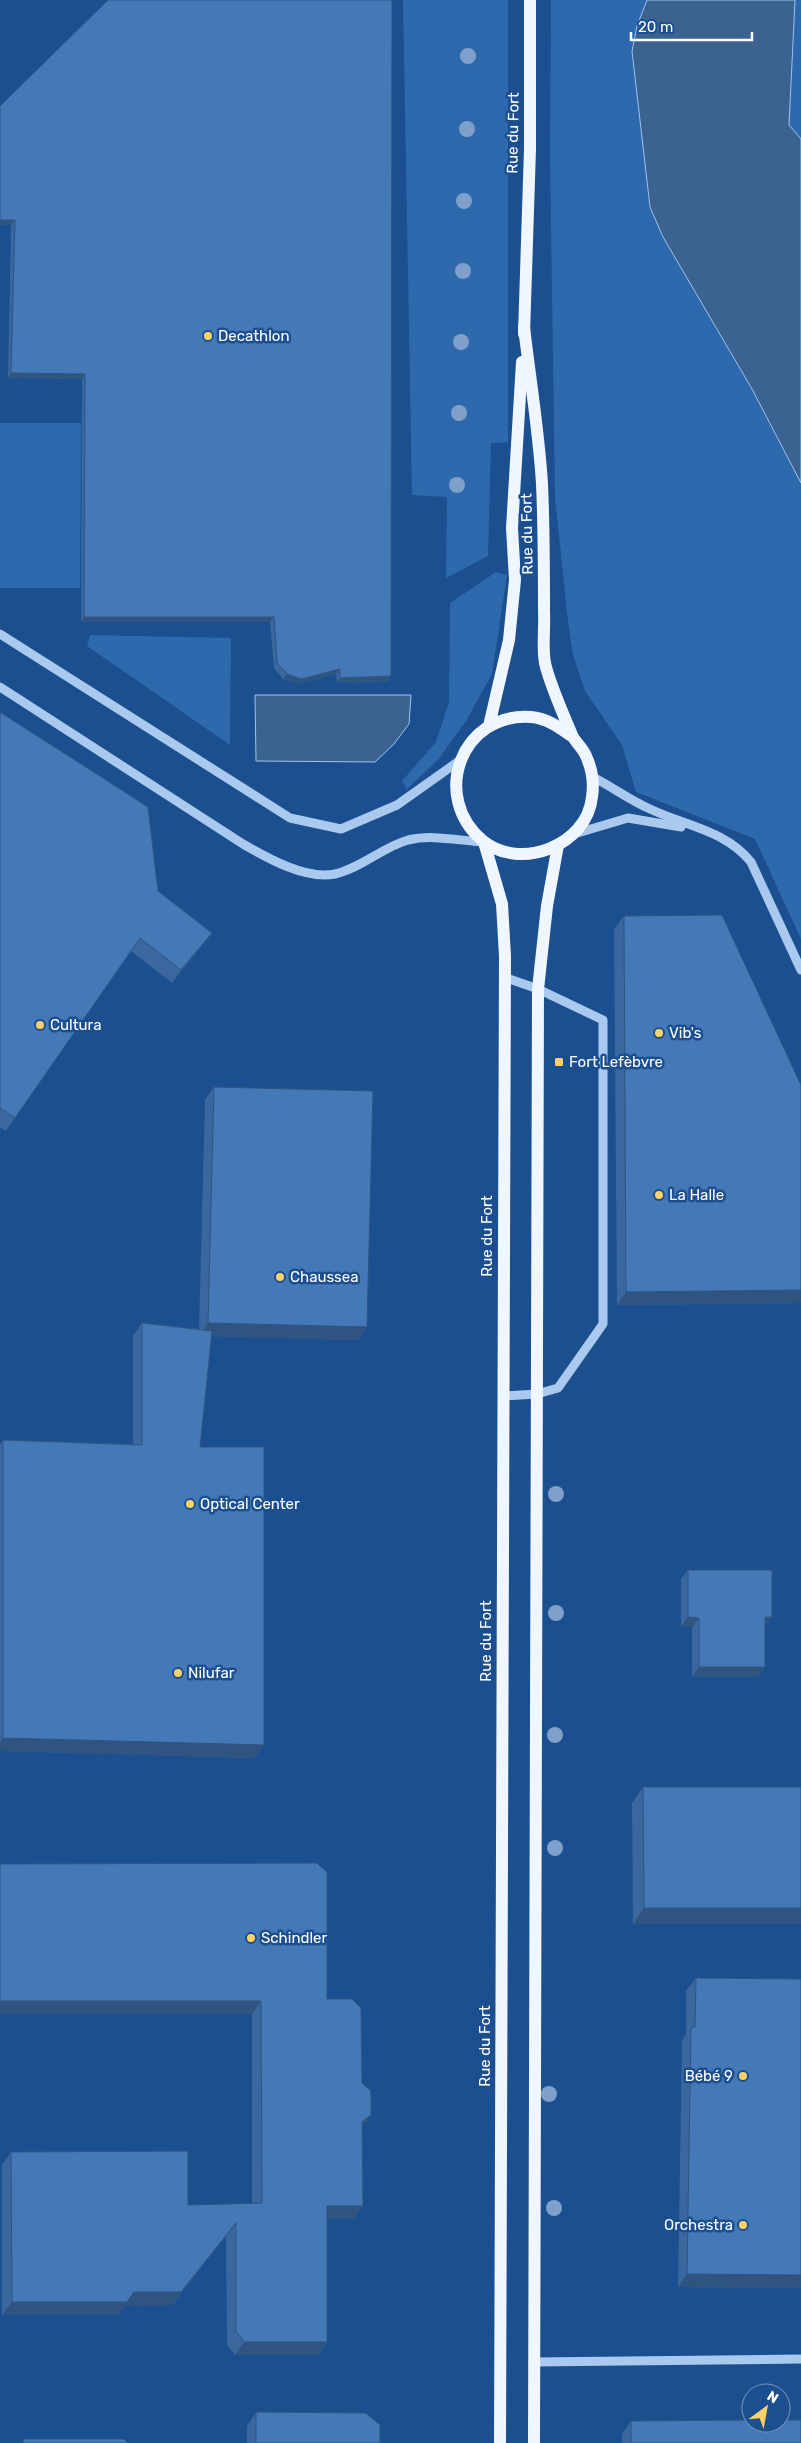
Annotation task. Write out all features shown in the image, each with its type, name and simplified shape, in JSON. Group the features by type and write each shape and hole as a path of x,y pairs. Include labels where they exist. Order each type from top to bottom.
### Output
{"main road":[{"name":"Rue du Fort","path":"488,726 509,640 515,580 512,528 524,327 530,150 530,0"},
{"name":"Rue du Fort","path":"524,327 542,482 545,662 573,737 586,755 593,777 592,800 585,818 574,834 558,845 540,853 521,855 502,851 484,842 468,826 458,806 455,783 459,761 471,741 488,726 510,718 532,717 554,724 573,737"},
{"name":"Rue du Fort","path":"484,842 502,904 504,978 500,2443"},
{"path":"534,2443 538,989 547,906 558,845"}],"lane":[{"path":"0,634 290,818 341,830 397,805 459,761"},
{"path":"0,687 243,844 266,857 305,872 335,874 408,840 440,838 484,842"},
{"path":"593,777 648,808 728,840 740,848 751,862 801,970"},
{"path":"574,834 628,818 701,830"},
{"path":"503,1396 537,1394 558,1388 603,1324 603,1020 538,989 504,978"},
{"path":"534,2362 801,2359"}],"shaded area":[{"path":"403,0 508,0 508,442 491,443 488,556 446,578 447,497 412,495"},
{"path":"551,0 647,0 637,26 650,207 663,237 752,389 801,483 801,939 755,839 636,792 622,745 585,691 573,655 555,498 550,154"},
{"path":"647,0 795,0 789,125 801,139 801,483 752,389 663,237 650,207 632,51 637,26"},
{"path":"795,0 801,0 801,139 789,125"},
{"path":"0,423 81,423 80,588 0,588"},
{"path":"496,572 507,575 492,674 466,721 438,760 407,789 402,781 436,742 449,702 450,603"},
{"path":"90,635 231,638 230,745 87,646"},
{"path":"255,695 411,695 409,724 394,744 375,762 256,761"}],"building":[{"name":"Decathlon","path":"108,0 392,0 391,676 340,678 340,669 301,679 287,674 277,663 274,617 84,617 85,374 11,373 15,220 0,220 0,106"},
{"name":"Cultura","path":"0,712 148,807 158,891 212,933 181,970 140,938 15,1118 0,1108"},
{"path":"722,915 801,1085 801,1290 626,1292 624,916"},
{"name":"Chaussea","path":"214,1087 373,1091 367,1327 208,1323"},
{"path":"142,1323 212,1331 200,1447 264,1447 264,1745 3,1738 3,1440 142,1445"},
{"path":"688,1570 772,1570 772,1617 765,1617 765,1667 699,1667 699,1618 688,1617"},
{"path":"643,1787 801,1787 801,1908 644,1908"},
{"path":"317,1863 327,1872 327,1999 352,1999 361,2008 362,2083 371,2091 371,2115 362,2122 363,2206 327,2206 327,2342 244,2342 236,2331 236,2223 181,2292 134,2292 127,2302 12,2302 11,2152 188,2151 188,2205 262,2203 261,2001 0,2001 0,1864"},
{"path":"696,1978 801,1979 801,2275 687,2274 691,2027 695,2027"},
{"path":"256,2412 366,2413 380,2425 380,2443 256,2443"},
{"path":"741,2420 741,2433 791,2433 791,2420 801,2420 801,2443 631,2443 631,2421"},
{"path":"23,2439 124,2439 128,2443 23,2443"}],"place":[{"name":"Decathlon","path":"208,336"},
{"name":"Cultura","path":"40,1025"},
{"name":"Vib's","path":"659,1033"},
{"name":"Fort Lefèbvre","path":"559,1062"},
{"name":"La Halle","path":"659,1195"},
{"name":"Chaussea","path":"280,1277"},
{"name":"Optical Center","path":"190,1504"},
{"name":"Nilufar","path":"178,1673"},
{"name":"Schindler","path":"251,1938"},
{"name":"Bébé 9","path":"743,2076"},
{"name":"Orchestra","path":"743,2225"}]}
